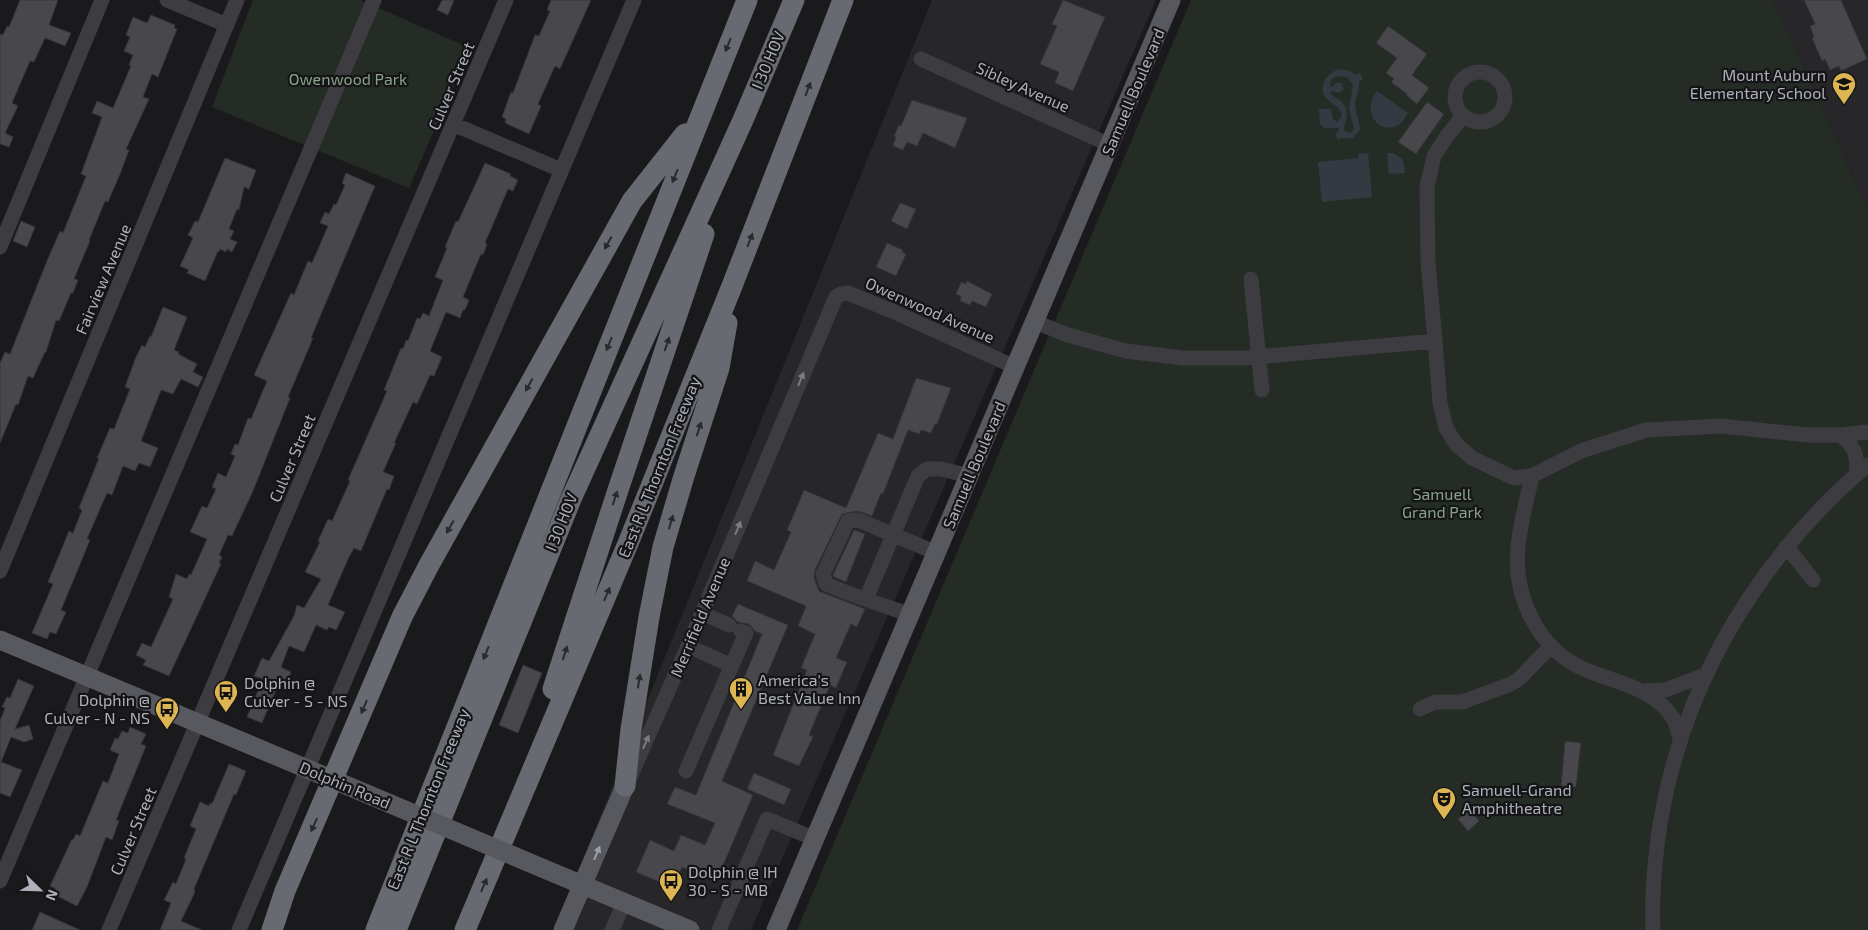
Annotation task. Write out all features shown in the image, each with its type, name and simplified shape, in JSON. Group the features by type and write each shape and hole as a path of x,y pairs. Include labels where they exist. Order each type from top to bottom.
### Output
{"highway":[{"name":"East R L Thornton Freeway","path":"376,930 747,0"},
{"name":"I 30 HOV","path":"742,120 784,0"},
{"name":"I 30 HOV","path":"396,930 571,499 794,0"},
{"name":"East R L Thornton Freeway","path":"465,930 625,550 732,286 842,0"},
{"path":"272,930 285,890 402,617 434,556 632,201 700,115"},
{"path":"504,608 643,327 742,120"},
{"path":"507,832 616,496 742,120"},
{"path":"625,786 631,729 649,617 664,547 684,476 720,368 732,286"}],"main road":[{"name":"Samuell Boulevard","path":"776,930 1171,0"},
{"name":"Dolphin Road","path":"0,640 624,903 660,924 690,930"},
{"name":"Merrifield Avenue","path":"564,930 625,786"}],"street":[{"path":"0,247 102,0"},
{"path":"167,0 227,25"},
{"name":"Fairview Avenue","path":"0,571 238,0"},
{"path":"0,881 374,0"},
{"name":"Culver Street","path":"109,930 506,0"},
{"path":"239,930 634,0"},
{"name":"Sibley Avenue","path":"921,59 1110,145"},
{"path":"1463,116 1434,156 1427,187 1428,262 1440,403 1446,428 1456,444 1472,458 1514,478 1532,476 1581,451 1646,430 1721,426 1807,435 1841,435 1868,432"},
{"path":"453,124 561,170"},
{"path":"1252,279 1262,390"},
{"name":"Owenwood Avenue","path":"834,302 841,294 848,293 1016,367"},
{"name":"Merrifield Avenue","path":"625,786 688,646 834,302"},
{"path":"1035,322 1068,335 1126,351 1158,356 1215,359 1435,341"},
{"path":"1653,930 1653,880 1657,847 1669,778 1691,706 1705,675 1744,602 1786,548 1821,508 1863,469 1852,445 1841,435"},
{"path":"866,599 918,476 927,469 941,469 970,476"},
{"path":"1532,476 1518,549 1518,571 1522,592 1530,616 1543,639 1563,657 1583,669 1643,691 1661,704 1674,719 1680,740"},
{"path":"911,615 852,596 826,584 823,574 848,520 858,520 937,553"},
{"path":"1786,548 1813,580"},
{"path":"686,771 746,633 702,613"},
{"path":"688,646 732,666"},
{"path":"1420,710 1435,702 1462,702 1510,684 1519,679 1551,646"},
{"path":"1643,691 1665,690 1705,675"},
{"path":"719,930 767,819 815,839"},
{"path":"612,930 624,903"}],"shaded area":[{"path":"932,0 1156,0 751,930 554,930"},
{"name":"Mount Auburn Elementary School","path":"1773,0 1868,0 1868,210"},
{"path":"1336,70 1350,71 1356,75 1360,73 1363,79 1359,81 1355,106 1360,130 1353,138 1341,138 1338,140 1335,134 1339,131 1338,128 1324,128 1320,124 1319,109 1331,109 1333,119 1337,122 1342,115 1339,108 1326,98 1323,89 1325,80","holes":["1336,76 1347,77 1353,85 1349,109 1354,128 1352,132 1346,132 1344,129 1347,115 1346,108 1341,101 1331,95 1331,91 1339,93 1344,89 1341,83 1330,86 1331,80"]},
{"path":"1377,91 1408,113 1401,123 1395,127 1388,128 1382,126 1372,116 1372,100"},
{"path":"1368,153 1372,197 1322,202 1318,162 1358,158 1358,154"},
{"path":"1387,153 1393,153 1403,160 1405,173 1389,174"}],"green space":[{"name":"Owenwood Park","path":"253,0 360,0 470,48 409,188 212,107"},
{"name":"Samuell Grand Park","path":"1191,0 1773,0 1868,210 1868,930 797,930"}],"building":[{"path":"20,0 58,0 49,25 71,33 65,46 45,38 34,62 30,61 12,103 18,106 5,133 13,137 9,147 0,144 0,34 3,35 7,26 9,27"},
{"path":"442,0 454,0 448,15 437,10"},
{"path":"551,0 591,0 560,69 555,66 538,104 541,106 529,134 505,123 506,119 502,117 535,35 539,36 550,11 547,10"},
{"path":"1063,0 1105,17 1073,91 1055,83 1059,72 1040,64 1057,26 1052,24"},
{"path":"1804,0 1841,0 1867,59 1841,71 1839,66 1830,70 1825,59 1822,61 1812,38 1814,37 1810,26 1815,24"},
{"path":"151,15 175,25 174,28 177,29 158,77 152,74 143,97 149,99 126,149 129,150 120,174 108,202 105,201 89,240 74,279 78,280 73,293 71,293 59,321 56,320 46,352 33,378 28,376 18,405 16,404 0,443 0,363 5,352 10,354 47,261 60,231 63,233 86,176 81,174 102,117 92,113 97,101 113,108 131,66 129,65 133,55 124,51 130,37 126,35 133,17 147,23"},
{"path":"1388,26 1427,54 1412,75 1429,88 1417,104 1391,82 1394,79 1386,73 1397,58 1376,43"},
{"path":"912,100 967,118 955,148 923,133 917,146 907,142 903,150 893,146 896,137 894,136 899,125 901,126"},
{"path":"1427,102 1444,114 1416,154 1398,142"},
{"path":"225,158 256,170 249,189 244,187 239,210 237,209 229,229 234,231 230,239 237,242 232,252 227,249 226,252 220,249 218,251 205,281 187,273 189,270 180,266 193,238 188,235 195,221 198,222"},
{"path":"485,163 511,174 510,176 518,180 513,191 508,189 485,243 487,244 483,255 481,254 463,297 469,300 465,310 463,310 460,318 446,312 430,351 442,357 434,376 430,375 417,404 413,402 383,472 394,476 389,490 387,489 361,551 354,548 349,557 328,605 345,612 336,630 329,627 327,630 316,625 304,652 289,646 281,667 291,672 285,688 278,685 262,723 247,717 263,679 254,676 262,658 269,661 294,616 297,605 304,608 321,579 305,572 320,542 318,541 328,519 332,521 350,481 348,480 387,391 384,390 401,348 403,349 406,340 408,341 417,318 420,319 423,313 429,316 443,280 435,277 447,248 445,247"},
{"path":"346,173 375,186 311,338 313,338 288,397 290,398 253,491 232,536 228,535 219,555 222,557 219,563 221,564 169,676 143,665 146,660 136,655 142,643 151,647 173,599 169,597 176,574 187,579 189,574 191,575 207,539 190,532 202,506 207,508 216,489 212,487 218,473 226,477 235,456 231,454 235,444 238,445 248,418 251,419 267,381 254,375 291,293 294,295 308,261 312,263 328,226 320,223 325,212 329,214 334,204 336,205 345,185 342,183"},
{"path":"900,203 916,209 907,229 891,221"},
{"path":"21,221 35,227 27,247 13,241"},
{"path":"887,243 903,250 902,252 906,254 896,276 876,267"},
{"path":"967,281 992,294 986,307 972,301 970,305 960,301 961,296 956,294 961,282 966,284"},
{"path":"163,307 187,317 174,350 197,364 193,372 203,377 198,387 181,379 173,394 161,390 141,441 158,448 150,467 139,463 135,471 123,466 112,495 107,493 87,539 90,540 61,610 66,612 56,634 50,632 47,639 32,633 53,584 48,582 69,531 73,533 82,510 79,508 99,458 97,458 110,428 114,429 130,389 125,387 136,357 142,345 145,347 151,337"},
{"path":"916,378 951,388 937,424 935,424 931,433 921,430 919,434 908,430 883,494 881,493 872,516 858,511 842,514 815,570 814,577 819,591 865,609 857,627 851,624 836,658 847,662 836,688 830,685 809,735 813,737 799,766 773,755 807,670 801,668 815,634 798,626 806,606 747,581 755,561 774,570 791,532 787,530 804,490 846,508 878,433 893,439"},
{"path":"854,530 865,534 846,582 833,575"},
{"path":"738,604 788,625 722,781 753,795 716,882 682,867 673,888 636,872 650,840 674,851 681,835 705,845 715,823 667,804 675,787 696,795 762,634 755,631 749,624 738,622 732,616"},
{"path":"523,665 542,673 518,733 499,725"},
{"path":"18,679 34,686 15,729 29,725 33,739 24,742 11,737 1,762 22,770 10,797 0,793 0,721 5,708 2,707 7,697 10,698"},
{"path":"130,727 146,734 141,744 146,746 116,820 119,821 112,840 106,837 87,887 77,906 53,894 56,889 50,886 72,839 76,834 80,836 103,781 108,783 119,754 110,750 115,738 118,739 122,731 128,733"},
{"path":"1565,741 1581,743 1576,787 1561,786"},
{"path":"229,764 246,771 236,795 234,794 194,889 195,892 181,921 202,930 160,930 171,903 164,900 173,882 176,884 196,829 190,826 200,802 209,806 210,803 212,804"},
{"path":"754,773 791,789 784,805 747,789"},
{"path":"1469,809 1479,821 1468,831 1458,819"},
{"path":"40,912 80,930 32,930"}],"place":[{"name":"Mount Auburn Elementary School","path":"1844,105"},
{"name":"America's Best Value Inn","path":"741,710"},
{"name":"Dolphin @ Culver - S - NS","path":"226,713"},
{"name":"Dolphin @ Culver - N - NS","path":"167,730"},
{"name":"Samuell-Grand Amphitheatre","path":"1444,820"},
{"name":"Dolphin @ IH 30 - S - MB","path":"671,902"}]}
